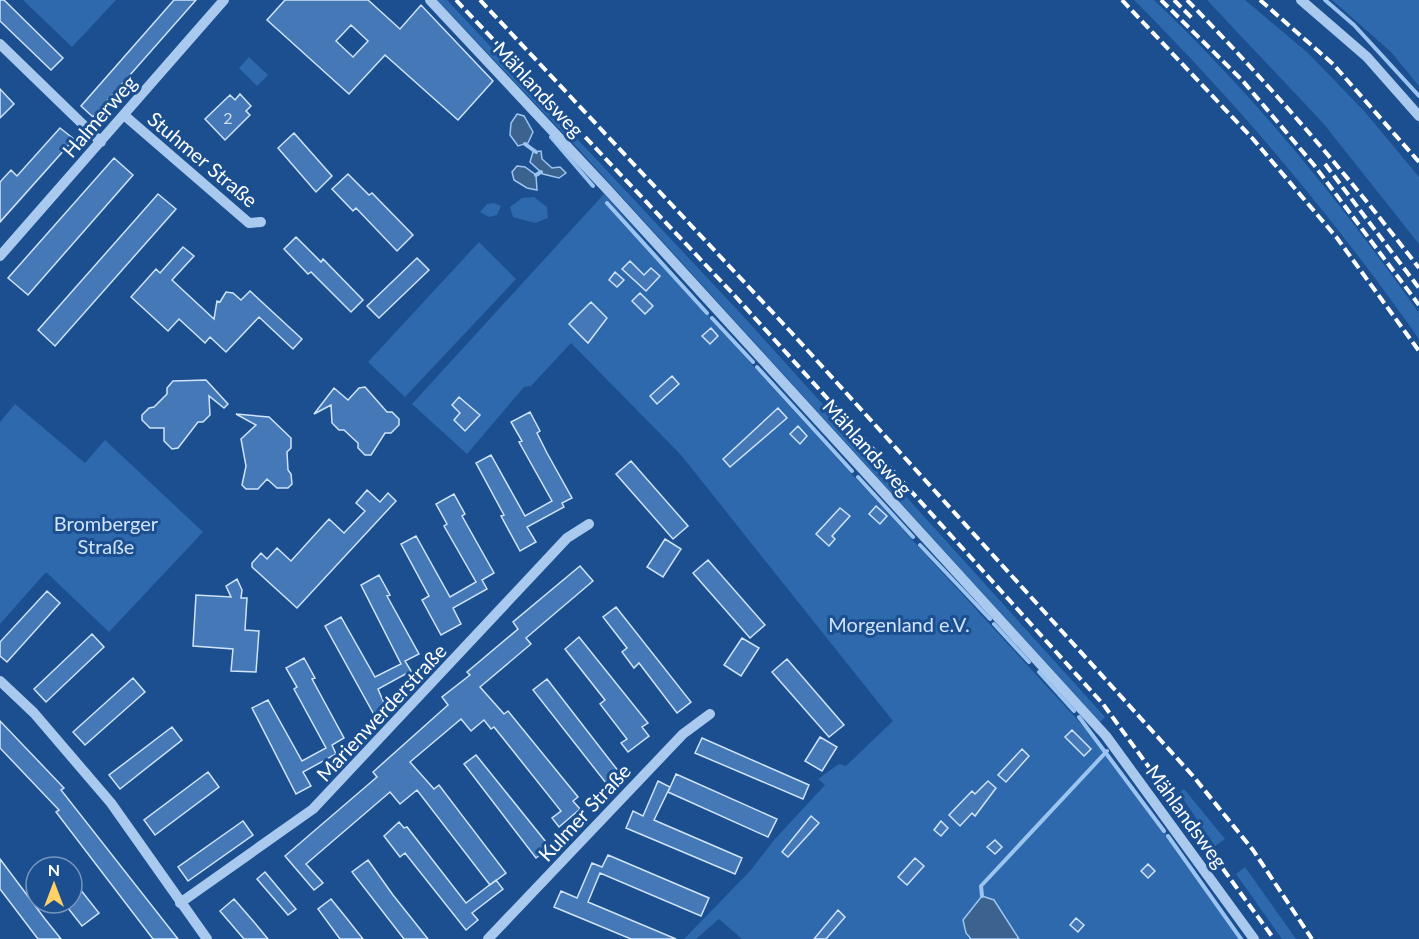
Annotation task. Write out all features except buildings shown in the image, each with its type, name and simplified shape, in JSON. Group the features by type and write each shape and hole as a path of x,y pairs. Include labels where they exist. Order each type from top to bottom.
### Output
{"street":[{"name":"Halmerweg","path":"0,256 224,0"},
{"name":"Mählandsweg","path":"430,0 613,196 1106,736 1254,939"},
{"path":"1301,0 1367,57 1419,116"},
{"path":"0,44 101,142"},
{"name":"Stuhmer Straße","path":"124,115 249,223 261,222"},
{"name":"Marienwerderstraße","path":"180,903 313,809 567,538 589,524"},
{"path":"0,681 34,713 111,803 207,939"},
{"name":"Kulmer Straße","path":"488,939 683,734 710,714"}],"green space":[{"path":"23,0 116,0 72,47"},
{"path":"437,0 447,0 744,317 1105,717 1100,722 572,142"},
{"path":"1134,0 1154,0 1226,73 1294,150 1358,230 1419,313 1419,339 1387,294 1284,164 1211,80"},
{"path":"1207,0 1245,0 1308,53 1365,112 1419,177 1419,244 1323,123"},
{"path":"1332,0 1419,0 1419,86 1391,52"},
{"path":"249,57 268,75 257,86 239,68"},
{"name":"Morgenland e.V.","path":"604,194 762,376 1107,752 1243,939 742,939 719,919 696,939 684,939 751,870 774,840 825,785 818,779 839,764 846,766 893,721 681,455 571,343 531,386 524,387 467,454 412,404"},
{"path":"534,197 547,207 548,218 535,223 513,217 510,207 522,198"},
{"path":"494,203 501,206 497,215 489,217 480,212 487,204"},
{"path":"479,242 516,279 405,397 368,362"},
{"name":"Bromberger Straße","path":"15,404 85,463 105,440 203,532 109,632 46,572 0,624 0,422"},
{"path":"1184,789 1225,839 1215,846 1179,793"},
{"path":"1245,867 1296,939 1282,939 1236,874"}],"shaded area":[{"path":"517,114 524,116 533,132 528,143 518,146 510,135 511,123"},
{"path":"541,151 542,159 552,168 560,167 566,173 559,178 543,174 530,162 533,152"},
{"path":"517,166 525,167 536,175 537,190 527,188 514,180 512,172"},
{"path":"982,896 994,900 1019,939 971,939 966,933 963,920"}],"waterway":[{"path":"1325,0 1354,25 1419,96"},
{"path":"551,137 593,186"},
{"path":"525,144 536,152"},
{"path":"536,175 541,172"},
{"path":"607,203 707,313"},
{"path":"712,318 753,362"},
{"path":"757,367 852,471"},
{"path":"858,477 913,537"},
{"path":"920,545 990,619"},
{"path":"994,624 1029,662"},
{"path":"1039,672 1074,711"},
{"path":"1079,717 1164,831"},
{"path":"982,896 981,886 1107,751"},
{"path":"1168,836 1241,939"}],"railway":[{"path":"456,0 735,296 1103,704 1274,939"},
{"path":"480,0 790,331 1193,776 1253,850 1312,939"},
{"path":"1122,0 1253,139 1337,238 1419,351"},
{"path":"1161,0 1242,80 1314,165 1419,305"},
{"path":"1174,0 1194,20"},
{"path":"1187,0 1307,131 1419,268"},
{"path":"1260,0 1333,64 1419,162"},
{"path":"1325,164 1419,288"}]}
